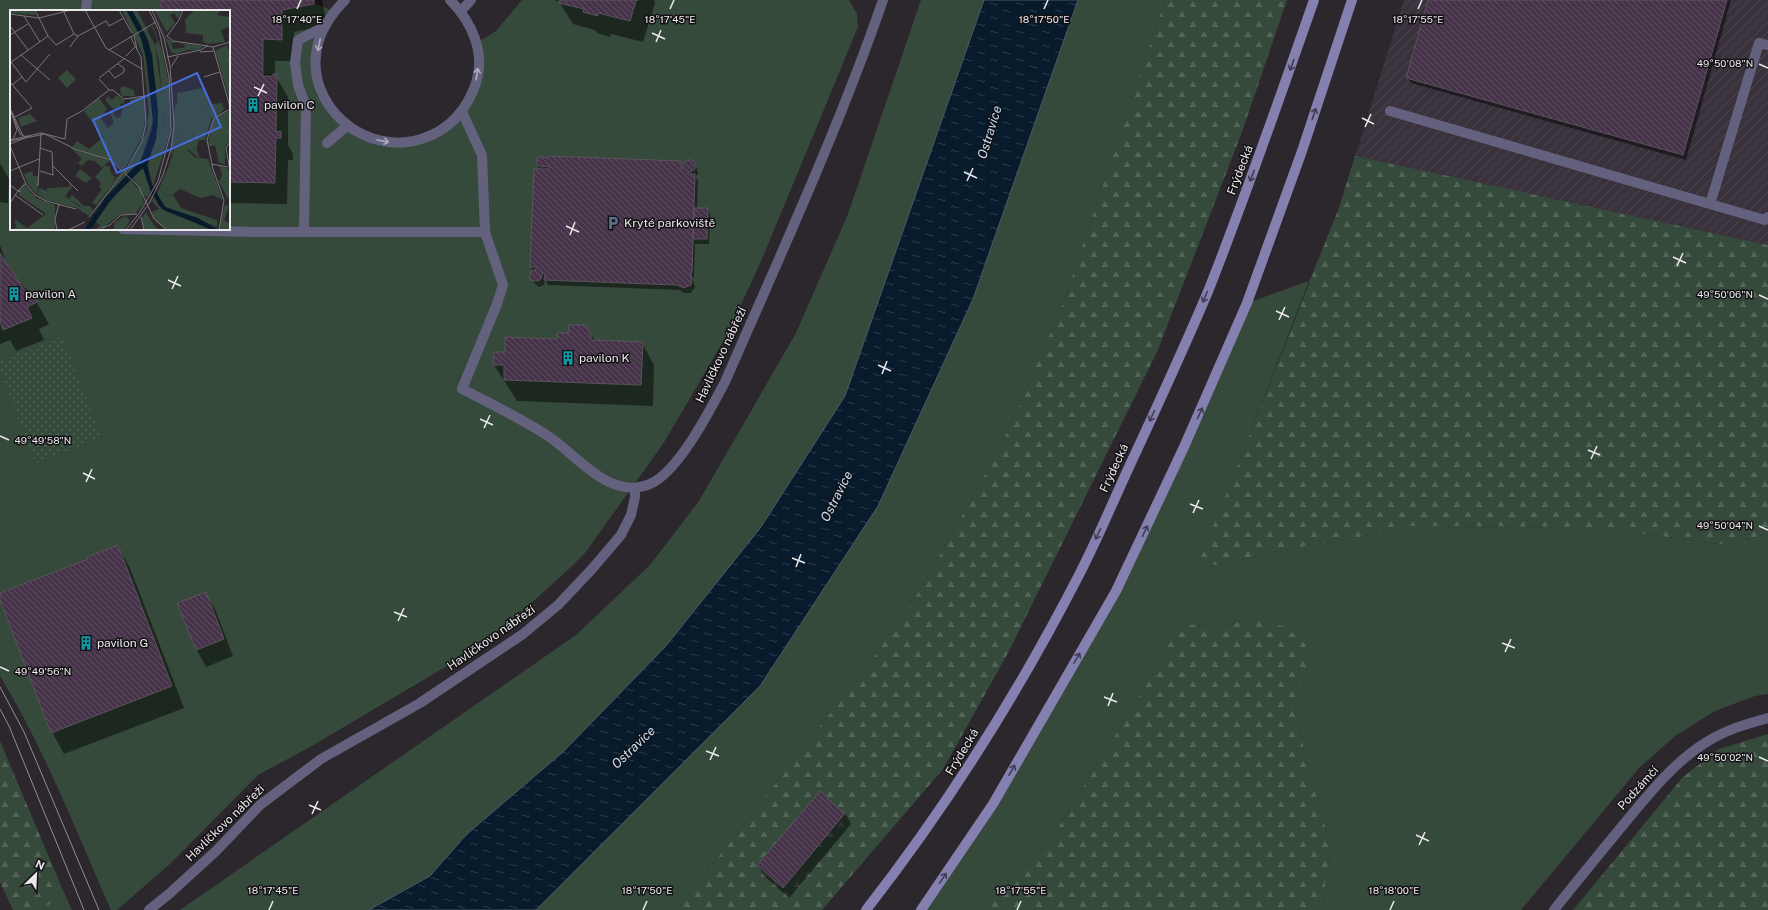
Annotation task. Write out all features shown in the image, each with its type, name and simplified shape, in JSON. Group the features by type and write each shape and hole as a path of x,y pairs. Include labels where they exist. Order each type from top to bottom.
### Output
{"main road":[{"name":"Frýdecká","path":"866,910 909,854 957,785 1036,655 1080,571 1177,363 1208,289 1266,140 1314,0"},
{"path":"921,910 993,804 1116,591 1184,447 1247,303 1302,151 1352,0"}],"street":[{"path":"86,10 87,0"},
{"path":"345,0 334,11 324,27 318,44 316,62 318,81 324,98 334,113 348,126 363,135 380,141 398,143 416,141 434,135 449,125 462,112 471,96 477,79 479,61 477,43 471,26 461,11 450,0"},
{"path":"461,11 471,0"},
{"name":"Havlíčkovo nábřeží","path":"150,910 170,894 216,851 260,805 321,759 420,703 523,634 558,605 621,535 631,515 635,497 635,488 650,484 674,464 709,413 725,382 826,149 870,38 883,0"},
{"path":"304,231 306,107 298,85 295,63 298,40 324,27"},
{"path":"1710,204 1759,43 1768,45"},
{"path":"1390,111 1765,220 1768,217"},
{"path":"462,112 482,155 484,232 503,285 462,389 519,418 547,435 599,476 625,488 635,488"},
{"path":"327,143 348,126"},
{"path":"214,230 484,232"},
{"name":"Podzámčí","path":"1554,910 1642,802 1681,761 1719,735 1736,727 1768,718"}],"shaded area":[{"path":"1404,0 1768,0 1768,323 1309,281 1339,208"}],"green space":[{"path":"0,0 159,0 159,10 10,10 10,230 230,230 230,182 276,183 277,74 264,74 263,40 282,40 283,10 315,4 334,11 316,62 334,113 380,141 434,135 471,96 477,43 496,31 522,0 553,0 584,9 583,12 598,16 598,13 630,21 636,1 638,0 849,0 857,14 858,27 762,259 727,335 663,444 585,553 508,624 464,656 310,747 258,775 171,863 117,910 111,910 46,762 0,676 0,322 2,325 30,313 27,302 36,298 20,283 6,266 0,252"},
{"path":"921,0 984,0 845,396 761,527 666,646 563,752 466,835 430,876 369,910 180,910 576,635 650,565 699,501 796,333 848,214"},
{"path":"1078,0 1165,0 1063,304 1000,448 920,590 869,663 677,910 536,910 621,824 973,299"},
{"path":"1165,0 1287,0 1242,132 1157,352 1008,653 943,769 822,910 677,910 869,663 920,590 1000,448 1063,304"},
{"path":"1355,156 1768,245 1768,534 1725,545 1593,527 1411,526 1267,553 1224,565 1198,565 1339,208"},
{"path":"1309,281 1199,565 1224,565 1267,553 1411,526 1593,527 1724,545 1768,534 1768,694 1755,696 1715,711 1675,736 1639,768 1521,910 1320,910 1323,902 1331,847 1294,707 1313,650 1253,617 1218,628 1176,622 1161,661 1047,846 979,910 921,910 993,804 1116,591 1247,303"},
{"path":"62,337 101,437 36,463 0,370 0,361"},
{"path":"1253,617 1285,627 1313,650 1294,707 1331,847 1323,902 1320,910 979,910 1047,846 1161,661 1176,622 1218,628"},
{"path":"1768,734 1768,910 1573,910 1683,777 1719,749"},
{"path":"0,741 62,888 51,904 38,910 13,910 0,882"},
{"path":"62,888 72,910 38,910 51,904"}],"water":[{"name":"Ostravice","path":"984,0 1078,0 973,299 878,506 760,686 536,910 369,910 430,876 466,835 563,752 666,646 761,527 845,396"}],"building":[{"name":"pavilon C","path":"160,0 314,0 314,4 282,10 282,40 263,39 263,76 273,76 273,74 277,74 276,132 281,131 281,138 276,138 275,183 230,182 230,10 160,10"},
{"path":"560,0 638,0 636,1 630,21 598,13 598,16 583,12 584,9 559,3"},
{"path":"1428,0 1727,0 1683,155 1406,78"},
{"name":"Kryté parkoviště","path":"541,156 545,158 549,156 681,161 681,169 683,168 682,166 684,162 687,160 692,160 695,162 695,169 687,174 695,174 692,273 690,273 692,277 691,285 684,288 677,285 544,280 545,273 542,274 541,279 538,281 532,281 530,278 530,273 538,267 530,267 534,169 548,169 549,166 541,167 536,164 538,157"},
{"path":"694,208 708,208 707,239 693,239"},
{"name":"pavilon A","path":"0,253 25,291 37,302 27,307 32,318 3,330 0,321"},
{"name":"pavilon K","path":"569,325 587,325 591,334 591,340 643,342 641,385 504,380 504,365 493,365 494,352 505,352 505,337 557,339 557,333 569,333"},
{"name":"pavilon G","path":"118,545 172,686 51,733 0,600 0,593 88,559 87,557"},
{"path":"206,592 224,639 196,650 177,603"},
{"path":"820,791 843,812 846,812 783,888 757,865"}],"tram line":[{"path":"0,687 24,732 99,910"},
{"path":"0,709 9,726 84,910"}],"place":[{"name":"pavilon C","path":"253,105"},
{"name":"Kryté parkoviště","path":"613,223"},
{"name":"pavilon A","path":"14,294"},
{"name":"pavilon K","path":"568,358"},
{"name":"pavilon G","path":"86,643"}]}
